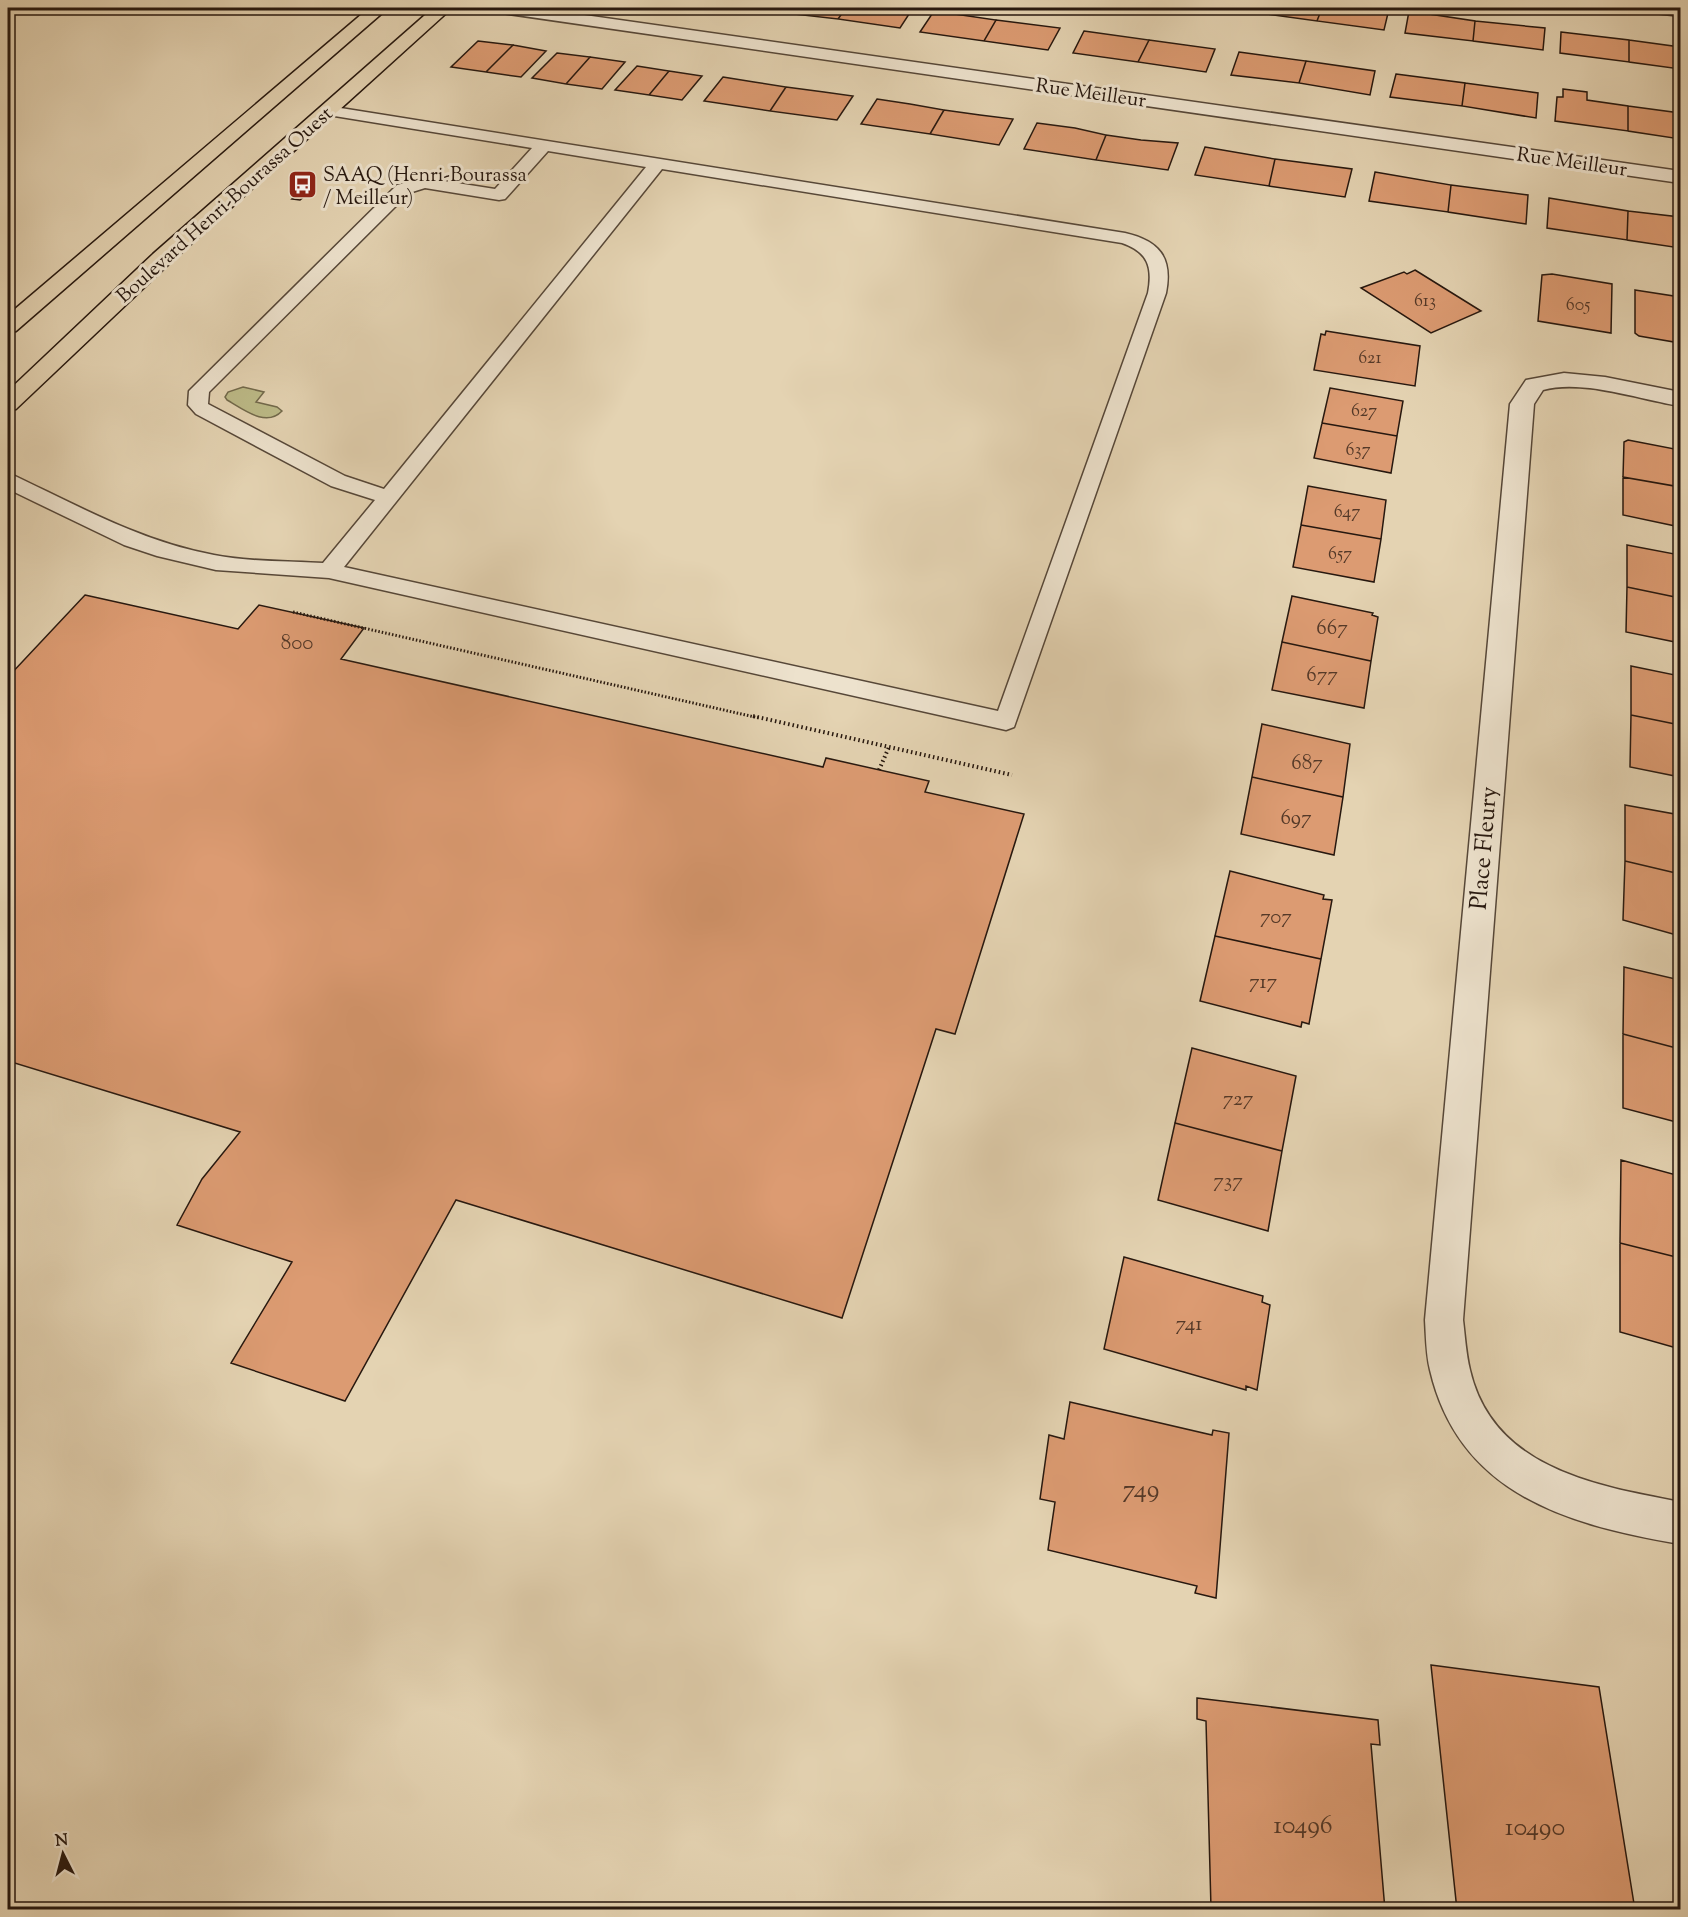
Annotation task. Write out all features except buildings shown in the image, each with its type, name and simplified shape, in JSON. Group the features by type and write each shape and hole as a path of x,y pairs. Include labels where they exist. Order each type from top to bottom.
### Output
{"main road":[{"name":"Boulevard Henri-Bourassa Ouest","path":"8,326 379,8"},
{"name":"Boulevard Henri-Bourassa Ouest","path":"8,404 161,260 443,8"}],"street":[{"name":"Rue Meilleur","path":"502,8 1680,177"},
{"path":"1655,8 1680,11"},
{"name":"Place Fleury","path":"1680,399 1578,381 1553,380 1534,385 1522,404 1444,1320 1446,1356 1453,1388 1462,1410 1492,1452 1541,1484 1586,1503 1640,1517 1680,1523"}],"lane":[{"path":"8,481 132,540 165,551 216,563 329,570 1006,721 1161,280 1160,263 1144,246 1125,238 328,111"},
{"path":"389,497 338,481 203,410 198,405 199,391 403,189 425,183 499,195 544,145"},
{"path":"329,570 658,163"}],"path":[{"path":"290,612 1012,775"},
{"path":"879,770 889,747"}],"shaded area":[{"path":"243,387 264,392 256,402 277,407 282,411 276,416 262,417 247,412 227,400 225,397 228,392"}],"place":[{"name":"SAAQ (Henri-Bourassa / Meilleur)","path":"302,185"}]}
